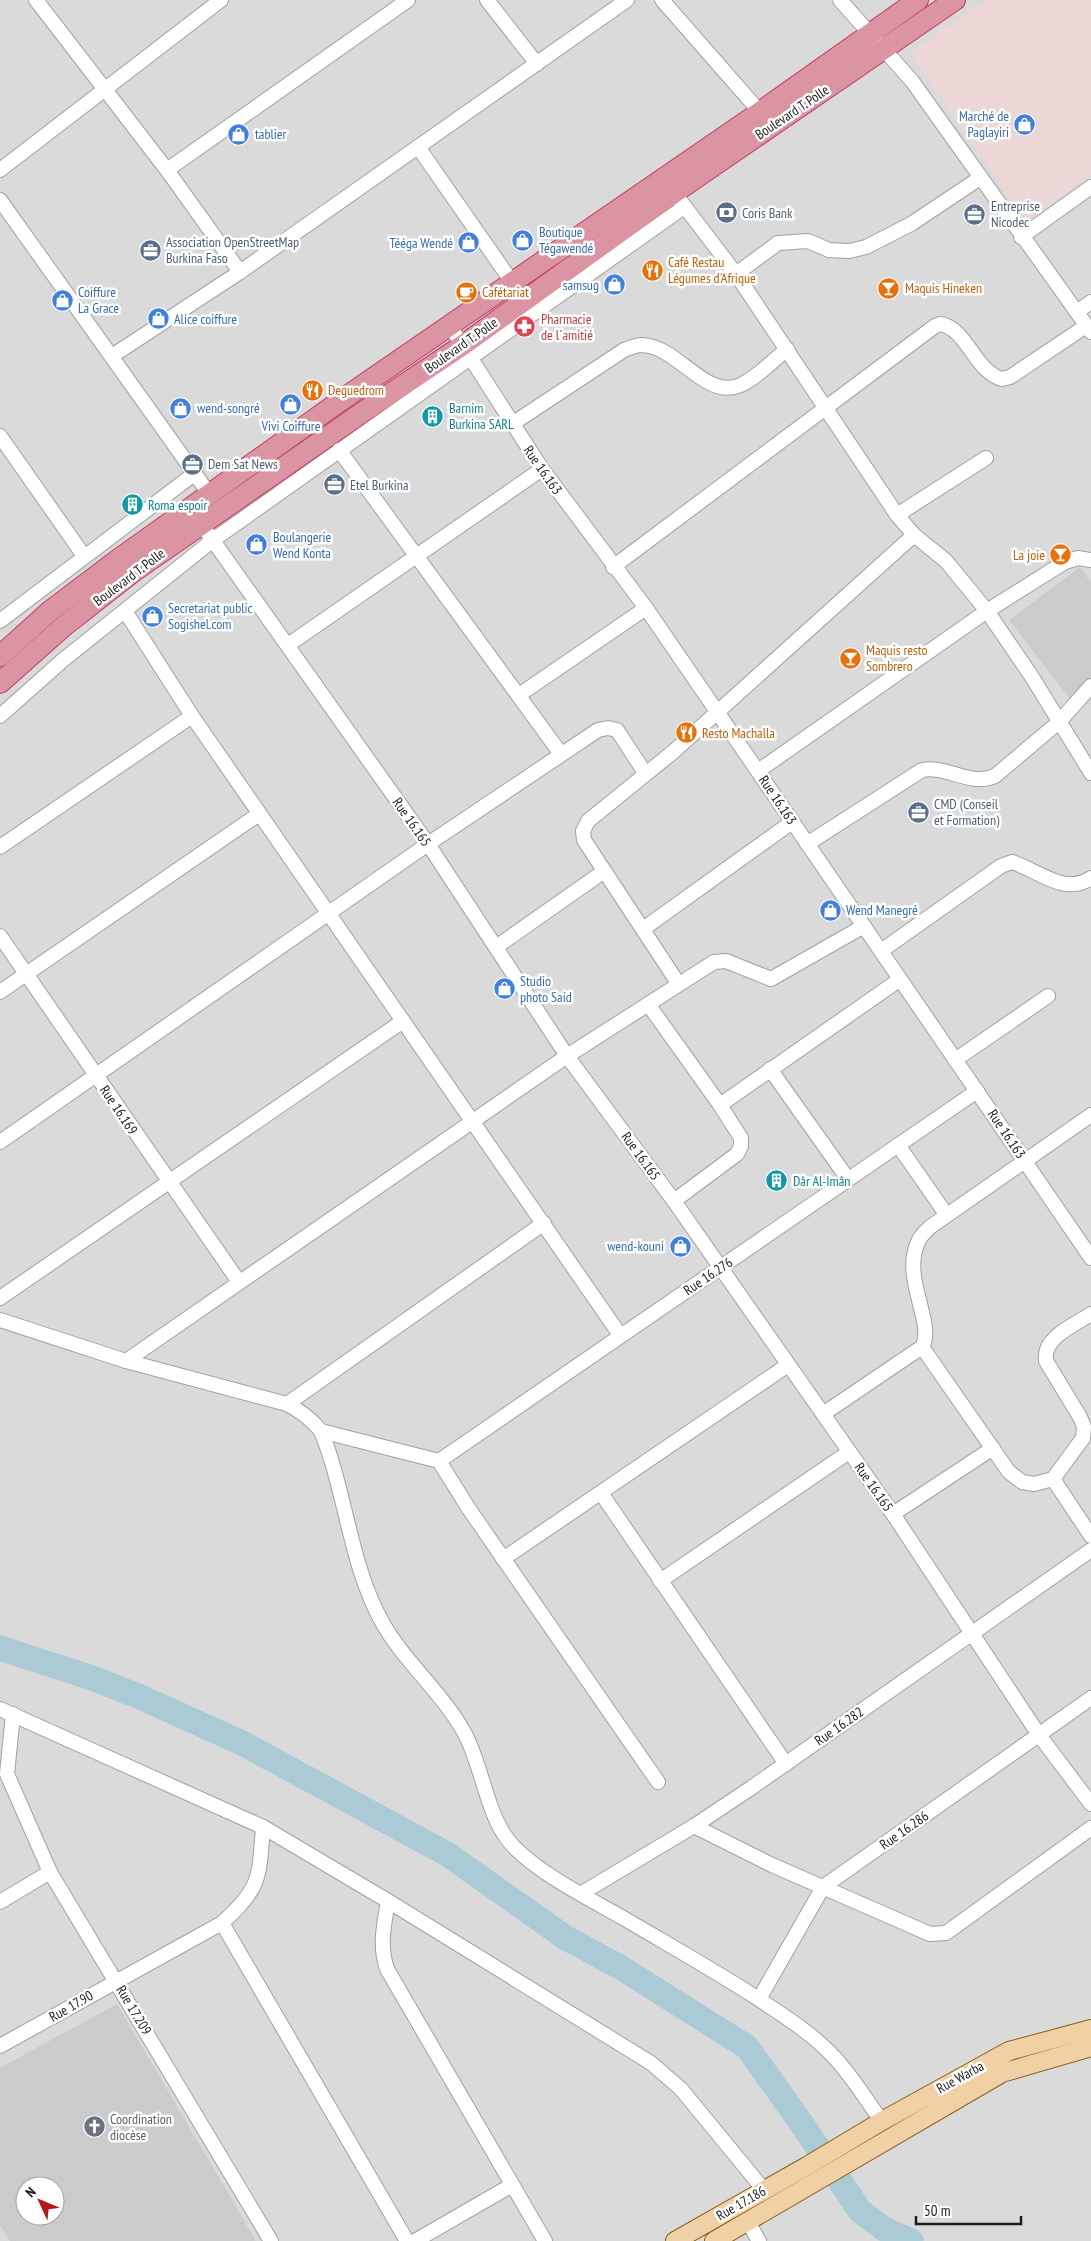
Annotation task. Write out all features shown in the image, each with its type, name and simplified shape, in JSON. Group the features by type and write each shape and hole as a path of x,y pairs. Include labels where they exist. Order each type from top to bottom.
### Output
{"highway":[{"name":"Boulevard T. Polle","path":"0,656 50,611 202,524 210,495 350,394 760,112 918,0"},
{"name":"Boulevard T. Polle","path":"0,682 64,626 132,572 360,414 467,352 679,200 884,49 955,0"}],"main road":[{"name":"Rue Warba","path":"838,2147 1009,2051 1091,2029"},
{"path":"714,2241 1002,2073 1091,2047"},
{"name":"Rue 17.186","path":"675,2241 838,2147"}],"street":[{"path":"36,0 167,170 240,272"},
{"path":"0,170 221,0"},
{"path":"167,170 408,0"},
{"path":"487,0 537,64"},
{"path":"112,356 240,272 627,0"},
{"path":"662,0 760,112"},
{"path":"613,567 940,324 952,328 988,373 1002,379 1010,377 1088,329 912,82 840,0"},
{"path":"418,147 512,282"},
{"path":"736,274 778,243 808,241 829,250 849,251 866,247 911,224 980,178"},
{"path":"1021,237 1091,187"},
{"path":"0,200 210,495"},
{"path":"679,200 736,274 897,515 914,534 946,561 987,611 1032,677 1091,772"},
{"path":"1077,312 1091,302"},
{"name":"Rue 16.163","path":"450,326 542,469 613,567 646,608 1091,1258"},
{"path":"512,424 624,350 642,345 657,348 714,386 726,388 744,383 787,349"},
{"path":"0,716 63,660 125,611 202,524 339,450 467,352"},
{"path":"0,436 84,556"},
{"path":"339,450 561,754"},
{"path":"897,515 986,458"},
{"path":"288,645 542,469"},
{"path":"0,621 194,474"},
{"name":"Rue 16.165","path":"202,524 428,844 568,1056 674,1201 893,1514 1039,1735 1091,1804"},
{"path":"678,983 603,872 584,840 583,831 588,821 717,711 914,534"},
{"path":"758,771 987,611 1065,562 1078,558 1091,560"},
{"path":"519,695 646,608"},
{"path":"125,611 192,716 544,1223 620,1336"},
{"path":"807,844 922,770 934,770 975,780 995,776 1059,722 1091,686"},
{"path":"0,847 192,716"},
{"path":"0,1142 428,844 598,730 608,728 616,730 645,773"},
{"path":"0,992 260,814"},
{"path":"643,929 792,822"},
{"path":"881,951 1001,866 1012,862 1060,884 1074,886 1091,878"},
{"path":"496,947 603,872"},
{"path":"126,1361 472,1121 678,983 720,960 771,979 864,926"},
{"name":"Rue 16.169","path":"0,936 168,1182 239,1282"},
{"path":"720,1105 899,980"},
{"path":"955,1060 1048,996"},
{"path":"648,1004 720,1105 741,1138 741,1146 737,1154 674,1201"},
{"path":"0,1298 402,1021"},
{"path":"770,1069 848,1179"},
{"name":"Rue 16.276","path":"439,1461 977,1091"},
{"path":"823,1414 922,1347 926,1340 926,1331 914,1284 913,1258 918,1240 946,1214 1091,1115"},
{"path":"898,1145 946,1214"},
{"path":"287,1404 544,1223"},
{"path":"922,1347 1009,1472 1022,1482 1034,1484 1053,1479 1083,1438 1084,1427 1080,1417 1046,1361 1045,1352 1052,1340 1091,1314"},
{"path":"0,1320 126,1361 287,1404 301,1411 312,1420 321,1432 339,1485 367,1588 382,1622 399,1647 452,1713 466,1735 500,1830 513,1847 527,1859 759,1999 797,2024 834,2058 882,2121"},
{"path":"503,1559 788,1365"},
{"path":"321,1432 439,1461 503,1559 658,1782"},
{"path":"893,1514 993,1448"},
{"path":"660,1581 849,1452"},
{"path":"1053,1479 1091,1536"},
{"path":"601,1493 786,1764"},
{"name":"Rue 16.282","path":"582,1893 694,1826 786,1764 1091,1550"},
{"name":"Rue 16.286","path":"759,1999 823,1887 1091,1698"},
{"path":"4,1776 6,1711 263,1827 388,1901 651,2063 681,2089 764,2190"},
{"name":"Rue 17.209","path":"4,1776 50,1872 271,2241"},
{"path":"694,1826 734,1848 930,1934 946,1933 1091,1828"},
{"name":"Rue 17.90","path":"0,2046 222,1923 242,1905 255,1887 260,1866 263,1827"},
{"path":"0,1902 50,1872"},
{"path":"388,1901 381,1937 383,1958 387,1969 544,2241"},
{"path":"222,1923 407,2241"},
{"path":"415,2241 512,2185"},
{"path":"748,2222 759,2241"}],"shaded area":[{"path":"0,0 1091,0 1091,2241 0,2241"},
{"name":"Marché de Paglayiri","path":"987,0 1091,0 1091,174 1025,220 910,53"},
{"path":"1080,567 1091,583 1091,680 1070,699 1009,620"},
{"name":"Coordination diocèse","path":"117,2004 256,2241 10,2241 0,2225 0,2068"}],"waterway":[{"path":"0,1648 92,1678 138,1696 242,1743 447,1854 566,1938 620,1967 747,2047 804,2127 860,2211 884,2229 911,2241"}],"place":[{"name":"Marché de Paglayiri","path":"1025,124"},
{"name":"tablier","path":"239,134"},
{"name":"Coris Bank","path":"726,213"},
{"name":"Entreprise Nicodec","path":"975,214"},
{"name":"Boutique Tégawendé","path":"523,240"},
{"name":"Tééga Wendé","path":"469,243"},
{"name":"Association OpenStreetMap Burkina Faso","path":"150,250"},
{"name":"Café Restau Légumes d'Afrique","path":"652,270"},
{"name":"samsug","path":"615,285"},
{"name":"Maquis Hineken","path":"889,288"},
{"name":"Cafétariat","path":"466,292"},
{"name":"Coiffure La Grace","path":"62,300"},
{"name":"Alice coiffure","path":"158,319"},
{"name":"Pharmacie de l´amitié","path":"525,327"},
{"name":"Deguedrom","path":"312,390"},
{"name":"Vivi Coiffure","path":"291,404"},
{"name":"wend-songré","path":"181,408"},
{"name":"Barnim Burkina SARL","path":"433,416"},
{"name":"Dem Sat News","path":"192,464"},
{"name":"Etel Burkina","path":"334,485"},
{"name":"Roma espoir","path":"132,505"},
{"name":"Boulangerie Wend Konta","path":"257,545"},
{"name":"La joie","path":"1061,555"},
{"name":"Secretariat public Sogishel.com","path":"152,616"},
{"name":"Maquis resto Sombrero","path":"850,658"},
{"name":"Resto Machalla","path":"686,733"},
{"name":"CMD (Conseil et Formation)","path":"918,812"},
{"name":"Wend Manegré","path":"830,910"},
{"name":"Studio photo Said","path":"504,989"},
{"name":"Dâr Al-Imân","path":"777,1181"},
{"name":"wend-kouni","path":"680,1246"},
{"name":"Coordination diocèse","path":"94,2127"}]}
